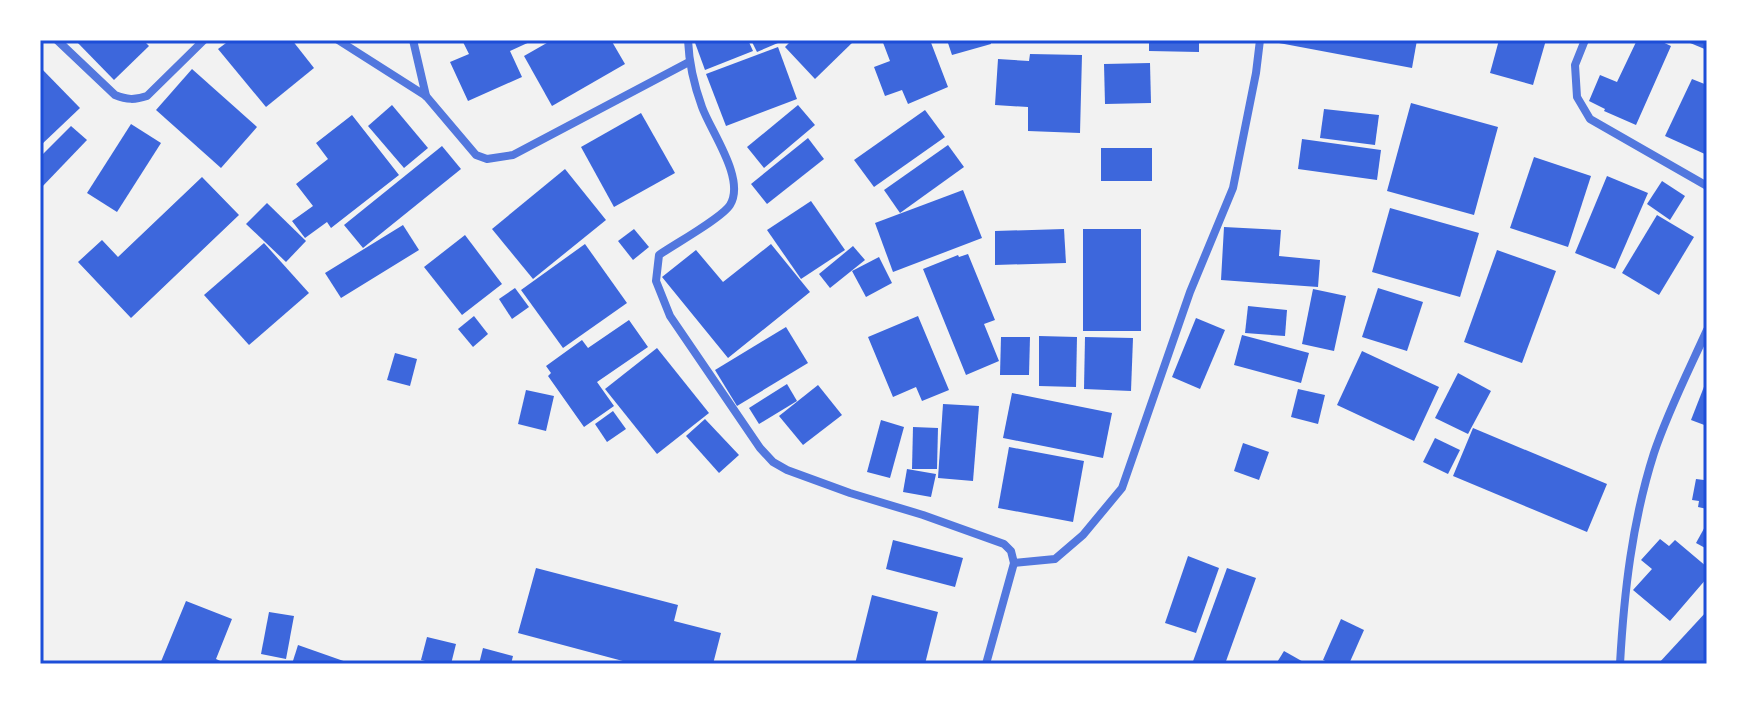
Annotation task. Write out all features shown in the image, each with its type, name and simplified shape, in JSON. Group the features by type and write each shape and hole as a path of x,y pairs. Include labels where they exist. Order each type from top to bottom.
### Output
{"street":[{"path":"57,40 115,95 136,100 147,96 204,40"},
{"path":"338,40 426,96 476,155 487,159 513,155 689,62"},
{"path":"413,40 426,96"},
{"path":"688,40 689,62 702,108 732,171 733,188 730,204 718,216 659,255 656,281 670,316 760,448 773,462 850,493 1004,544 1011,551 1014,563 986,664"},
{"path":"1014,563 1055,559 1083,535 1122,488 1190,292 1233,188 1260,40"},
{"path":"1585,40 1575,65 1577,97 1590,119 1707,186"},
{"path":"1620,664 1627,573 1638,515 1654,454 1707,330"}],"building":[{"path":"75,40 143,40 149,46 114,80"},
{"path":"230,40 292,40 314,68 266,107 218,49"},
{"path":"462,40 534,40 510,51 522,77 468,101 450,62 469,54"},
{"path":"552,40 611,40 625,64 552,106 524,56"},
{"path":"694,40 748,40 753,51 705,70"},
{"path":"751,40 785,40 757,52"},
{"path":"792,40 855,40 815,79 785,47"},
{"path":"882,40 930,40 948,87 908,104 902,90 885,96 874,67 890,61"},
{"path":"947,40 990,40 991,44 952,55"},
{"path":"1149,40 1199,40 1199,52 1149,51"},
{"path":"1279,40 1417,40 1412,68 1279,43"},
{"path":"1499,40 1546,40 1533,85 1490,73"},
{"path":"1637,40 1658,40 1671,46 1636,125 1589,101 1600,75 1617,82"},
{"path":"1683,40 1707,40 1707,50"},
{"path":"778,47 797,99 726,126 706,74"},
{"path":"1030,54 1082,55 1080,133 1028,131 1028,107 995,105 998,59 1029,61"},
{"path":"1150,63 1151,103 1105,104 1104,64"},
{"path":"40,67 80,108 40,146"},
{"path":"192,69 257,127 221,168 156,110"},
{"path":"1692,79 1707,85 1707,155 1665,136"},
{"path":"1411,103 1498,127 1474,215 1387,191"},
{"path":"392,105 428,148 404,168 368,126"},
{"path":"798,105 815,125 764,168 747,147"},
{"path":"1324,109 1379,115 1375,145 1320,138"},
{"path":"925,110 945,137 874,187 854,160"},
{"path":"641,113 675,173 614,207 581,147"},
{"path":"352,115 399,175 331,228 327,222 305,238 292,221 313,206 296,184 328,159 316,143"},
{"path":"131,124 161,143 117,212 87,193"},
{"path":"71,126 87,140 40,189 40,157"},
{"path":"808,138 824,159 767,204 751,184"},
{"path":"1302,139 1381,150 1377,180 1298,169"},
{"path":"948,145 964,167 900,213 884,190"},
{"path":"442,146 461,169 363,248 344,225"},
{"path":"1101,148 1152,148 1152,181 1101,181"},
{"path":"1534,157 1591,176 1568,247 1510,228"},
{"path":"565,169 606,220 533,279 492,229"},
{"path":"1607,176 1648,193 1615,269 1575,253"},
{"path":"202,177 239,215 131,318 78,262 102,240 118,257"},
{"path":"1662,181 1685,196 1670,220 1647,204"},
{"path":"963,190 982,238 893,272 875,223"},
{"path":"811,201 845,250 801,279 767,230"},
{"path":"267,203 306,241 286,262 246,224"},
{"path":"1390,208 1479,233 1460,297 1372,272"},
{"path":"1657,215 1694,237 1659,295 1622,273"},
{"path":"403,225 419,250 341,298 325,273"},
{"path":"1224,227 1281,230 1279,256 1320,260 1318,287 1221,280"},
{"path":"634,229 649,247 633,260 618,241"},
{"path":"1064,229 1066,263 995,265 995,231"},
{"path":"1083,229 1141,229 1141,331 1083,331"},
{"path":"465,235 502,284 462,315 424,267"},
{"path":"264,243 309,293 249,345 204,295"},
{"path":"585,244 627,303 563,348 521,290"},
{"path":"771,244 810,292 728,358 662,277 696,250 723,282"},
{"path":"853,246 865,260 830,288 819,274"},
{"path":"1497,250 1556,271 1522,363 1464,342"},
{"path":"968,254 995,320 984,324 999,361 966,375 923,269"},
{"path":"879,257 892,283 866,297 852,271"},
{"path":"515,288 529,307 512,319 499,299"},
{"path":"1378,288 1423,302 1407,351 1362,337"},
{"path":"1313,289 1346,296 1334,351 1302,344"},
{"path":"1248,306 1287,310 1285,336 1245,333"},
{"path":"474,316 488,334 473,347 458,329"},
{"path":"918,316 949,390 922,401 916,387 893,397 868,337"},
{"path":"1196,318 1225,330 1200,389 1172,377"},
{"path":"629,320 648,347 597,382 614,406 584,427 548,376 551,373 546,366 582,340 588,348"},
{"path":"786,327 808,363 737,406 715,370"},
{"path":"1242,335 1309,353 1301,383 1234,365"},
{"path":"1039,336 1077,337 1076,387 1039,386"},
{"path":"1001,337 1030,337 1029,375 1000,375"},
{"path":"1085,337 1133,338 1131,391 1084,389"},
{"path":"657,348 709,413 657,454 605,389"},
{"path":"1362,351 1439,387 1414,441 1337,405"},
{"path":"395,353 417,359 410,386 387,380"},
{"path":"1458,373 1491,391 1468,434 1435,418"},
{"path":"1707,379 1707,426 1691,420"},
{"path":"787,384 797,401 759,424 749,408"},
{"path":"818,385 842,415 803,445 779,416"},
{"path":"1298,389 1325,395 1318,424 1291,417"},
{"path":"526,390 554,396 546,431 518,424"},
{"path":"1012,393 1112,413 1103,458 1003,438"},
{"path":"943,404 979,406 973,481 938,478"},
{"path":"613,411 626,429 607,442 595,424"},
{"path":"705,419 739,455 719,473 686,436"},
{"path":"881,420 904,427 890,478 867,472"},
{"path":"913,427 938,428 937,469 912,469"},
{"path":"1473,428 1607,484 1587,532 1453,476"},
{"path":"1435,438 1460,450 1448,474 1423,462"},
{"path":"1243,443 1269,452 1259,480 1234,471"},
{"path":"1009,447 1084,461 1073,522 998,508"},
{"path":"907,469 936,474 931,497 903,492"},
{"path":"1706,473 1707,509 1698,507 1699,501 1692,500 1696,479 1704,480"},
{"path":"1707,523 1707,549 1696,543"},
{"path":"1660,539 1669,546 1675,540 1707,567 1707,578 1670,621 1633,590 1652,569 1641,560"},
{"path":"893,540 963,558 955,587 886,569"},
{"path":"1188,556 1219,568 1196,633 1165,623"},
{"path":"536,568 678,605 674,621 721,633 713,664 634,664 518,633"},
{"path":"1227,568 1256,578 1225,664 1192,664"},
{"path":"872,595 938,612 925,664 855,664"},
{"path":"186,601 232,619 216,659 227,664 160,664"},
{"path":"1707,611 1707,664 1658,664"},
{"path":"269,612 294,616 286,659 261,654"},
{"path":"1341,619 1364,630 1349,664 1332,664 1323,660"},
{"path":"427,637 456,644 451,664 421,660"},
{"path":"298,645 352,664 292,664"},
{"path":"483,648 513,656 511,664 479,664"},
{"path":"1284,651 1307,664 1276,664"}]}
